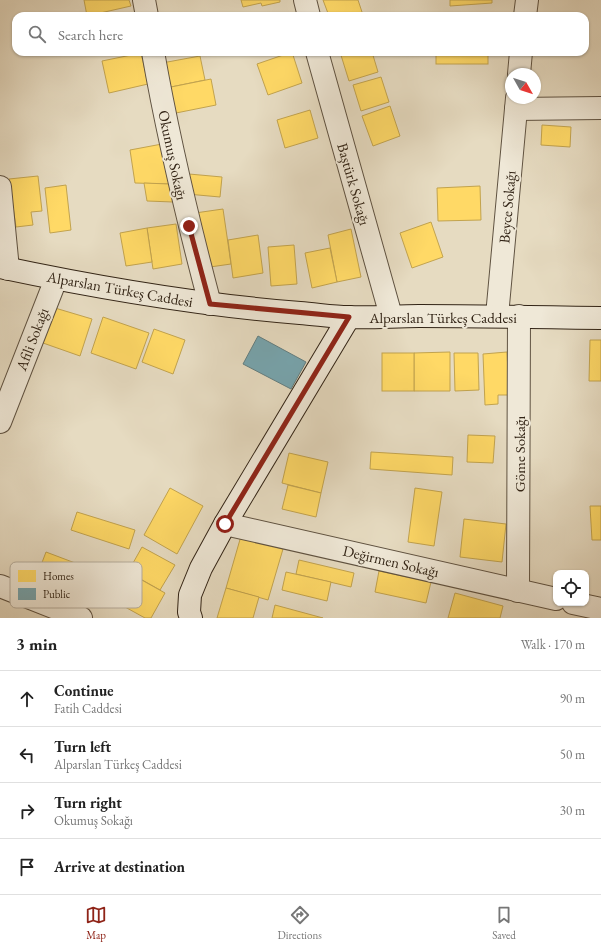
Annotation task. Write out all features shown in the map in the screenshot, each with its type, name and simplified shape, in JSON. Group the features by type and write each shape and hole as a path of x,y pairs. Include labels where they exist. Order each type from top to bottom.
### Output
{"street":[{"path":"144,0 146,12"},
{"path":"305,0 308,12"},
{"path":"526,12 527,0"},
{"name":"Okumuş Sokağı","path":"154,56 170,143 189,226 210,304"},
{"name":"Baştürk Sokağı","path":"319,56 391,316"},
{"path":"520,68 521,56"},
{"path":"517,104 601,108"},
{"name":"Beyce Sokağı","path":"497,316 517,104"},
{"path":"0,187 4,268"},
{"name":"Alparslan Türkeş Caddesi","path":"4,268 147,295 210,304 349,317 519,316 601,318"},
{"name":"Afili Sokağı","path":"0,422 56,279"},
{"name":"Göme Sokağı","path":"518,591 519,316"},
{"path":"191,618 190,595 200,568 349,317"},
{"name":"Değirmen Sokağı","path":"225,524 553,598"},
{"path":"0,586 10,590"},
{"path":"587,606 601,609"},
{"path":"56,608 81,618"}],"building: Homes":[{"path":"84,0 129,0 131,6 105,12 86,12"},
{"path":"241,0 280,0 280,2 262,6 261,3 243,7"},
{"path":"323,0 358,0 362,12 328,12"},
{"path":"450,0 492,0 492,3 450,6"},
{"path":"126,56 142,56 148,84 109,93 102,61"},
{"path":"200,56 205,80 166,88 162,63"},
{"path":"280,56 293,56 302,83 268,95 257,64"},
{"path":"341,56 373,56 378,72 349,81"},
{"path":"436,56 488,56 488,64 436,64"},
{"path":"381,77 389,102 361,111 353,85"},
{"path":"211,79 216,105 171,114 166,88"},
{"path":"390,106 400,136 373,146 362,116"},
{"path":"310,110 318,138 285,148 277,120"},
{"path":"542,125 571,127 570,147 541,145"},
{"path":"162,144 169,184 135,183 130,150"},
{"path":"189,174 222,177 220,197 187,194"},
{"path":"38,176 42,211 31,212 33,225 16,227 9,179"},
{"path":"144,183 169,184 173,202 147,201"},
{"path":"66,185 71,230 50,233 45,188"},
{"path":"480,186 481,220 438,221 437,188"},
{"path":"223,209 231,264 203,268 195,213"},
{"path":"431,222 443,257 412,268 400,233"},
{"path":"176,224 182,264 153,269 147,228"},
{"path":"147,228 152,262 126,266 120,233"},
{"path":"351,229 361,277 337,282 328,235"},
{"path":"258,235 263,273 233,278 228,240"},
{"path":"294,245 297,284 271,286 268,247"},
{"path":"330,248 337,282 312,288 305,253"},
{"path":"55,308 92,319 80,356 43,343"},
{"path":"103,317 149,333 136,369 91,353"},
{"path":"154,329 185,340 173,374 142,362"},
{"path":"590,340 601,340 601,381 589,381"},
{"path":"450,352 450,391 414,391 414,353"},
{"path":"507,352 509,395 498,395 498,404 485,405 483,354"},
{"path":"382,353 414,353 414,391 382,391"},
{"path":"454,353 478,353 479,390 455,391"},
{"path":"468,435 495,436 493,463 467,462"},
{"path":"371,452 453,457 452,475 370,469"},
{"path":"289,453 328,462 321,493 282,483"},
{"path":"288,485 321,493 316,517 282,509"},
{"path":"170,488 203,506 177,554 144,535"},
{"path":"415,488 442,492 434,546 408,542"},
{"path":"590,506 601,506 601,540 592,540"},
{"path":"77,512 135,530 129,549 71,530"},
{"path":"464,519 506,524 502,562 460,557"},
{"path":"241,536 283,549 268,600 226,588"},
{"path":"142,547 175,565 160,590 142,580 142,562 134,562"},
{"path":"46,552 72,562 42,562"},
{"path":"299,560 354,573 351,587 296,574"},
{"path":"379,571 431,582 426,603 375,592"},
{"path":"286,572 331,582 327,601 282,590"},
{"path":"142,580 165,593 151,618 145,618 127,608 142,608"},
{"path":"226,588 259,597 253,618 217,618"},
{"path":"455,593 503,606 500,618 448,618"},
{"path":"275,605 323,618 272,618"}],"building: Public":[{"path":"258,336 306,362 291,389 243,364"}],"route":[{"path":"189,226 210,304 260,310 349,317 225,524"}]}
